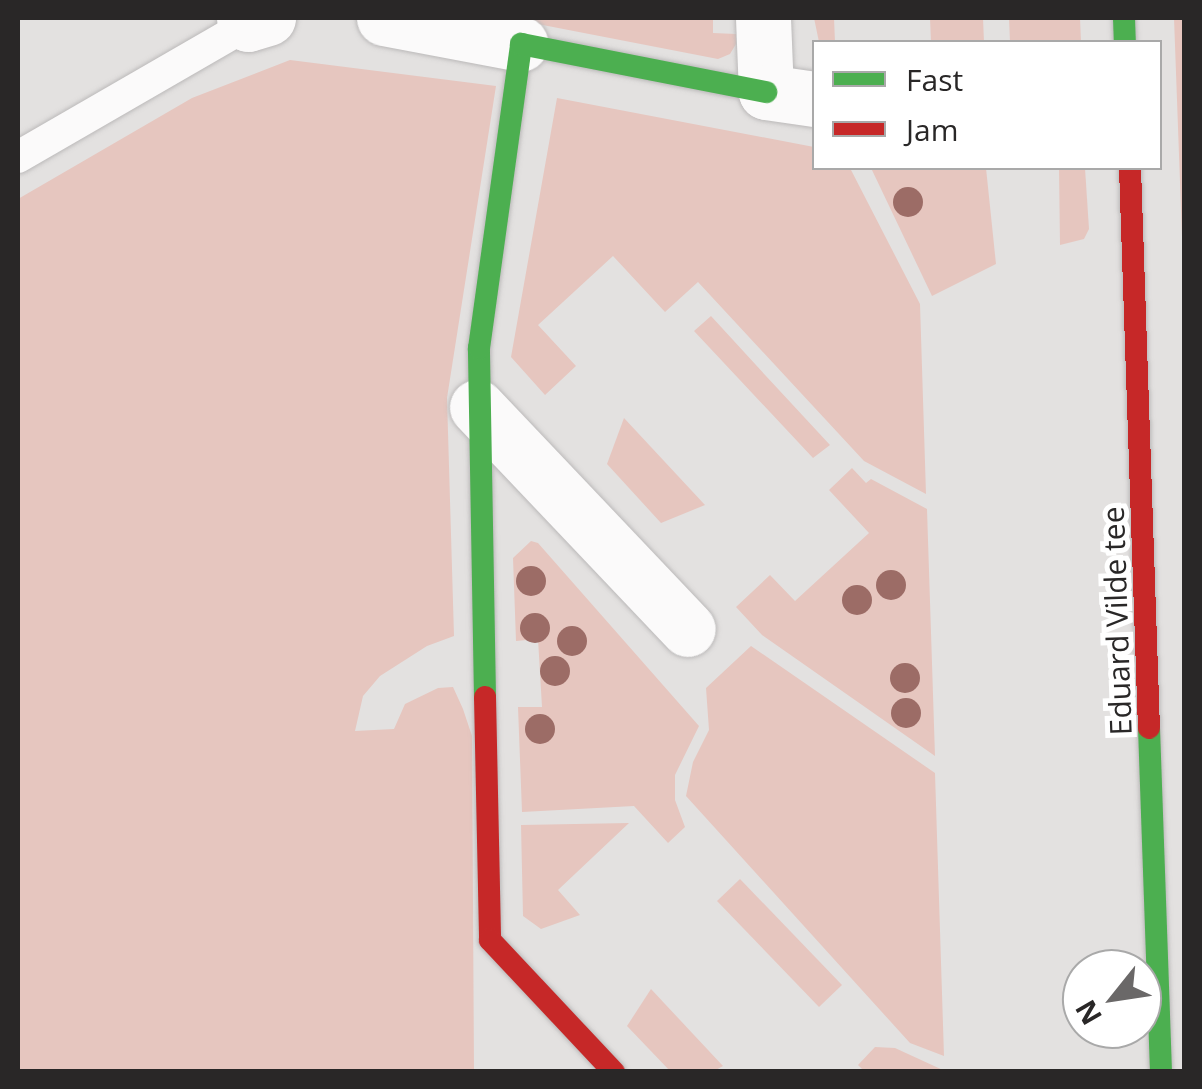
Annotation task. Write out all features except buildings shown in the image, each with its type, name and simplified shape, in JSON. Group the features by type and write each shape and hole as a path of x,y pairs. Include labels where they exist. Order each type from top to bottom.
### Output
{"street":[{"path":"384,18 790,96"},
{"path":"762,18 790,96"},
{"path":"521,44 479,348 477,407 490,940 614,1072"},
{"name":"Eduard Vilde tee","path":"1130,170 1169,798 1160,1072"},
{"path":"477,407 688,629"}],"lane":[{"path":"18,157 253,20"}],"shaded area":[{"path":"507,18 713,18 713,33 736,34 736,44 730,54 718,59"},
{"path":"814,18 834,18 835,40 819,40"},
{"path":"930,18 983,18 984,40 931,40"},
{"path":"1009,18 1080,18 1081,40 1010,40"},
{"path":"1174,18 1184,18 1184,338 1182,237"},
{"path":"290,60 496,86 447,398 454,636 427,646 380,676 363,696 355,731 394,729 405,704 438,688 453,687 463,709 472,736 474,1071 18,1071 18,199 192,98"},
{"path":"557,98 812,147 812,170 851,170 920,304 926,494 864,461 698,282 665,312 613,256 538,325 576,366 545,395 511,357"},
{"path":"872,170 986,170 996,264 932,296"},
{"path":"1059,170 1085,170 1089,229 1084,239 1060,245"},
{"path":"711,316 830,445 813,458 694,331"},
{"path":"624,418 705,505 661,523 607,464"},
{"path":"852,468 866,483 871,479 927,509 935,756 762,635 736,607 770,575 795,601 869,533 829,490"},
{"path":"531,541 538,543 699,726 675,775 675,800 685,827 668,843 634,806 522,812 518,707 542,707 538,639 516,641 513,558"},
{"path":"751,646 935,773 944,1056 910,1043 686,796 693,762 709,730 706,688"},
{"path":"629,823 558,890 580,915 541,929 523,916 521,825"},
{"path":"740,879 842,985 819,1007 717,901"},
{"path":"651,989 723,1066 714,1071 670,1071 627,1026"},
{"path":"875,1047 895,1048 945,1071 864,1071 858,1065"}],"traffic: fast":[{"path":"1124,18 1125,40"},
{"path":"485,697 479,348 521,44 766,92"},
{"path":"1149,728 1161,1072"}],"traffic: jam":[{"path":"1130,170 1149,728"},
{"path":"485,697 490,940 614,1072"}]}
